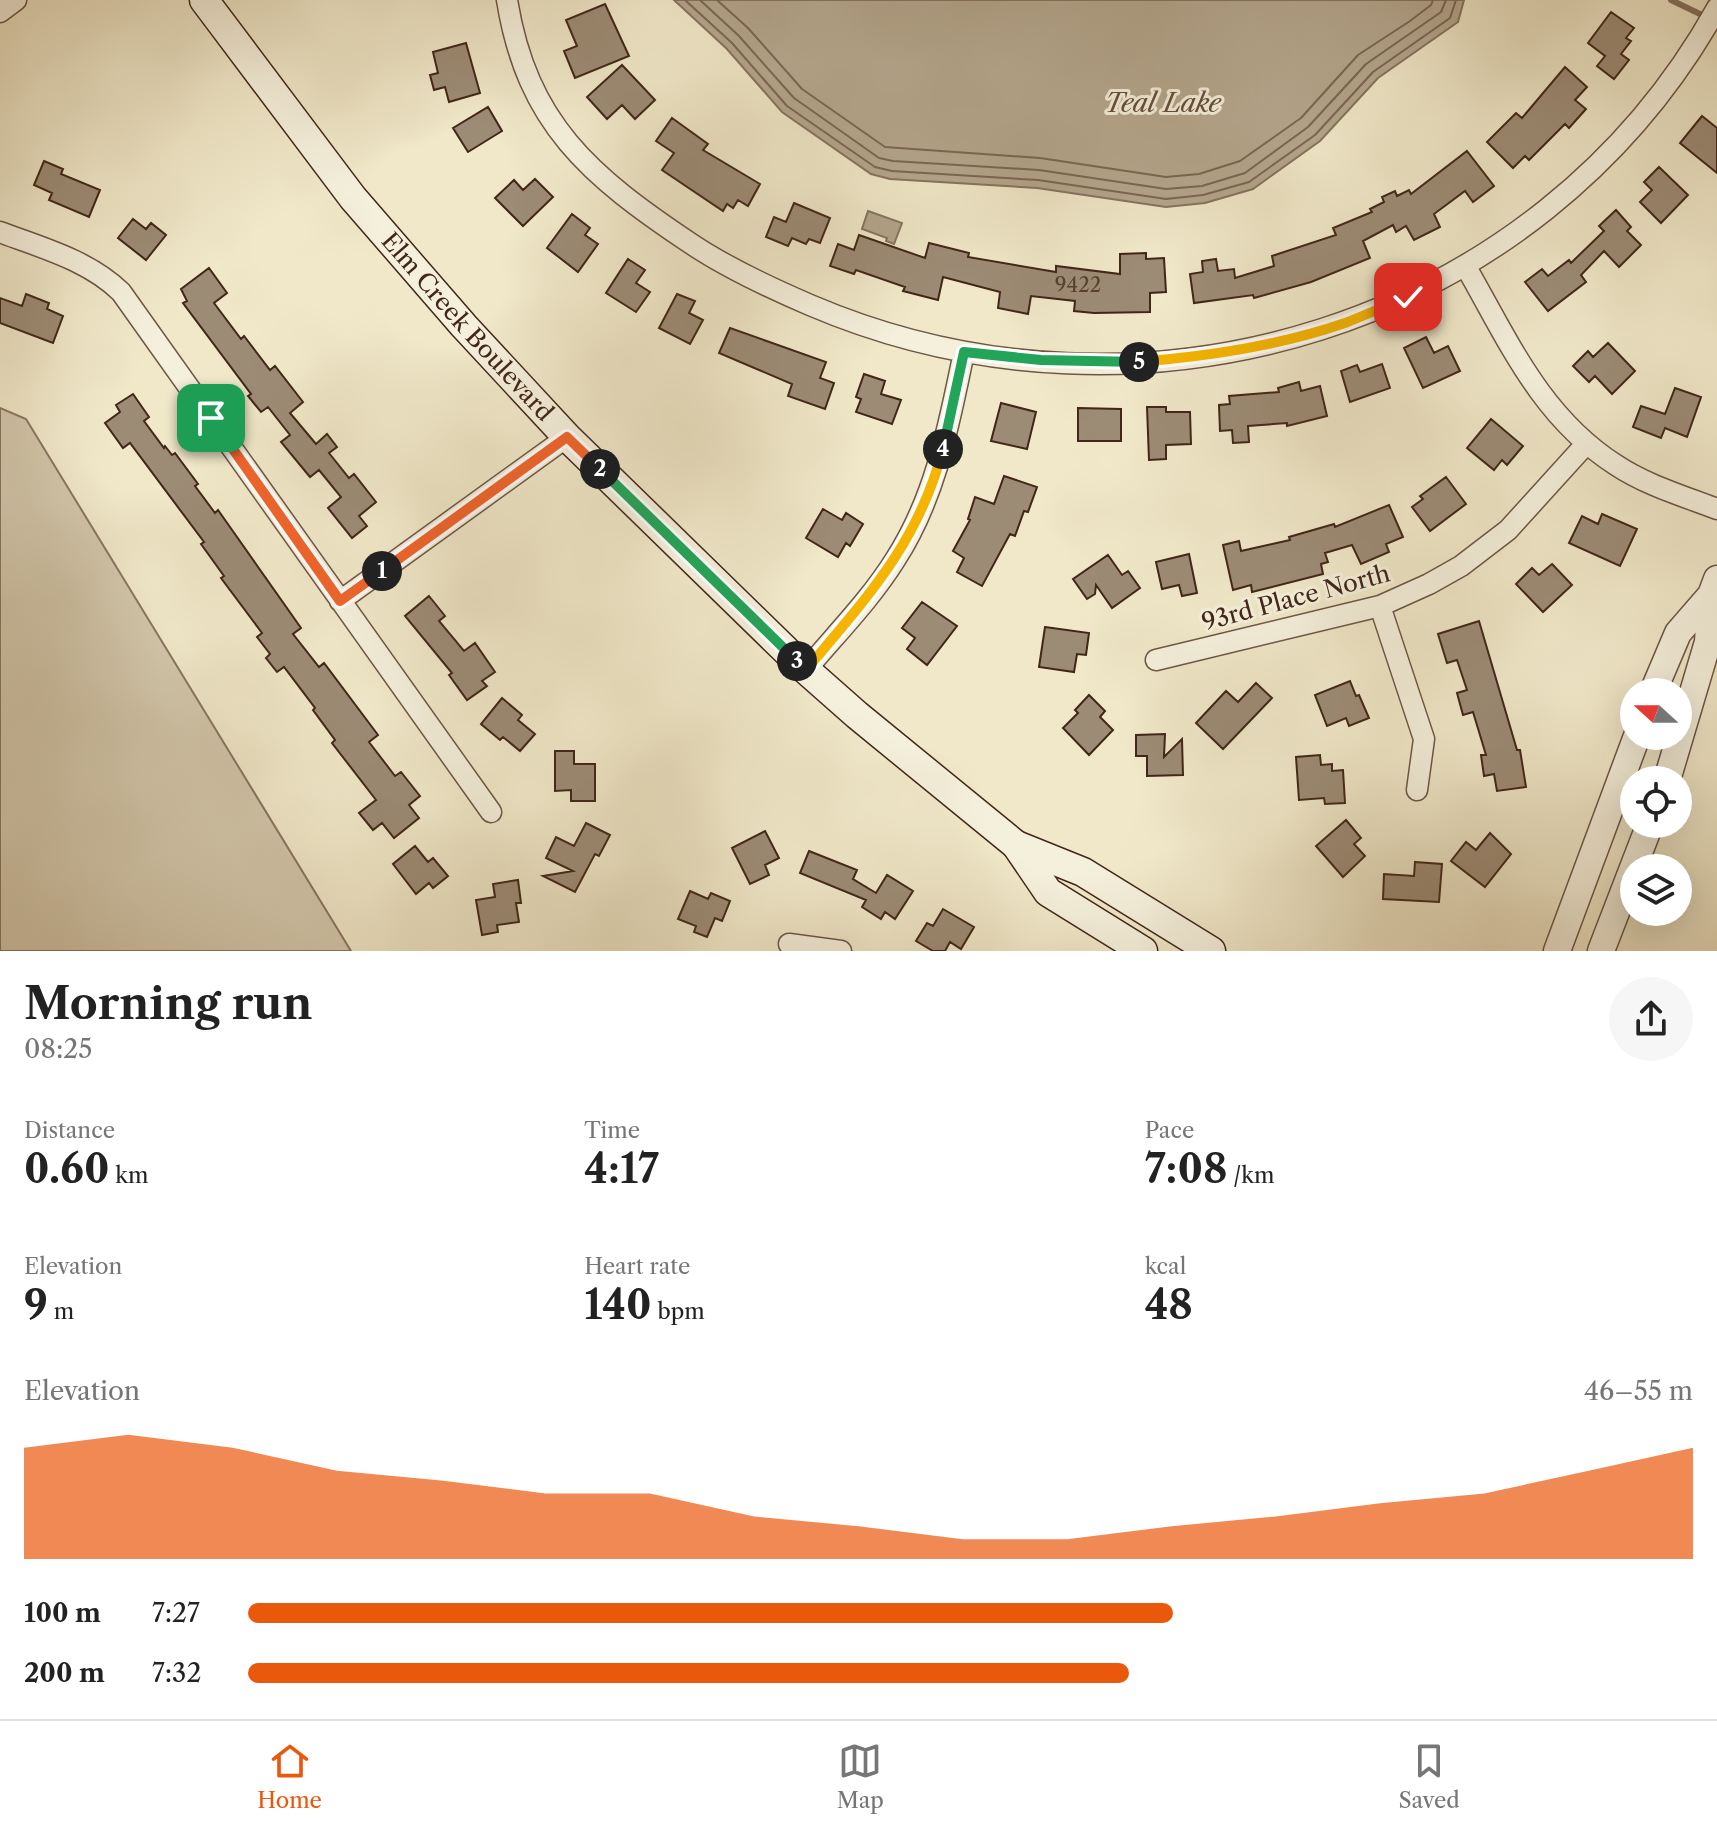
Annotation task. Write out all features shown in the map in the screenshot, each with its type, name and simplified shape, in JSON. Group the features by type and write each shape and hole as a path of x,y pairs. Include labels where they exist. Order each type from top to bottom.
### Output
{"main road":[{"name":"Elm Creek Boulevard","path":"204,0 353,198 464,326 567,437 806,670 1016,845 1048,892 1143,951"},
{"name":"Elm Creek Boulevard","path":"1016,845 1083,872 1211,951"}],"street":[{"path":"0,12 16,0"},
{"path":"507,0 521,63 535,95 575,153 650,216 704,252 760,283 853,322 964,352 1041,360 1118,363 1195,357 1270,344 1345,323 1408,297 1466,267 1529,224 1608,156 1683,65 1717,8"},
{"path":"0,232 84,265 121,292 491,812"},
{"path":"1466,267 1532,383 1557,417 1586,444 1618,467 1717,509"},
{"path":"806,670 887,571 919,515 937,470 964,352"},
{"path":"340,601 567,437"},
{"name":"93rd Place North","path":"1156,660 1380,606 1429,584 1461,566 1508,530 1586,444"},
{"path":"1659,678 1678,633 1714,587"},
{"path":"1671,766 1708,642 1714,587"},
{"path":"1380,606 1424,739 1417,790"},
{"path":"1557,951 1632,750"},
{"path":"1601,951 1645,838"},
{"path":"789,944 841,951"}],"shaded area":[{"path":"0,408 26,419 351,951 0,951"}],"water":[{"name":"Teal Lake","path":"674,0 1464,0 1458,22 1378,78 1320,141 1253,189 1205,203 1166,207 1037,188 890,179 871,174 782,112 727,49"},
{"path":"868,211 902,223 894,244 886,241 887,238 862,229"}],"building":[{"path":"605,4 629,56 575,78 564,51 577,46 566,20"},
{"path":"1611,12 1634,28 1626,38 1631,41 1621,54 1629,60 1614,79 1597,66 1605,56 1588,43"},
{"path":"466,43 480,93 449,102 445,87 434,90 430,75 438,73 433,52"},
{"path":"622,65 655,100 635,119 622,105 607,119 587,97"},
{"path":"1565,67 1587,87 1575,100 1586,109 1569,128 1565,124 1529,160 1525,156 1513,168 1487,142 1516,113 1522,118"},
{"path":"488,107 502,131 468,152 453,128"},
{"path":"1702,116 1717,128 1717,173 1680,143"},
{"path":"672,118 708,144 703,150 760,184 748,206 738,200 733,208 727,204 723,211 662,170 674,153 656,141"},
{"path":"1467,151 1494,186 1473,202 1465,191 1434,214 1440,227 1414,240 1406,226 1396,232 1393,225 1363,241 1370,258 1311,282 1254,298 1253,295 1194,303 1190,274 1203,272 1202,261 1216,259 1218,271 1234,269 1235,278 1274,266 1272,256 1336,235 1333,228 1372,212 1370,209 1384,202 1382,197 1395,191 1397,196 1409,190 1411,194"},
{"path":"44,161 63,169 61,174 100,190 89,217 49,200 52,193 34,185"},
{"path":"1659,167 1688,195 1661,223 1640,202 1652,190 1644,182"},
{"path":"535,179 553,197 523,226 495,198 514,180 523,190"},
{"path":"794,203 830,218 820,243 809,239 806,244 792,238 788,246 766,237 774,217 786,222"},
{"path":"1616,210 1631,227 1627,231 1641,245 1619,267 1604,251 1581,275 1586,282 1548,311 1525,282 1542,269 1548,276 1569,260 1571,263 1604,231 1599,226"},
{"path":"572,214 590,228 585,235 598,244 578,272 547,248"},
{"path":"133,219 146,229 151,223 166,235 146,260 118,238"},
{"path":"859,235 925,258 929,243 969,253 968,257 1056,272 1056,266 1120,274 1120,254 1146,253 1146,259 1164,258 1166,292 1150,293 1150,312 1074,311 1075,301 1031,296 1028,314 998,308 1000,292 943,277 938,300 903,291 905,287 856,270 854,274 830,266 838,244 854,250"},
{"path":"628,259 645,270 636,283 650,292 636,312 606,293"},
{"path":"209,268 227,293 214,303 241,339 244,336 270,370 275,366 303,402 290,413 316,444 327,434 337,447 329,453 349,478 354,474 376,502 359,516 367,526 352,538 328,508 341,497 319,470 310,477 281,442 290,435 268,407 261,412 248,396 251,394 183,303 187,301 181,289"},
{"path":"26,294 49,303 47,309 63,316 53,343 0,323 0,298 22,306"},
{"path":"677,294 695,301 689,313 703,320 690,344 659,328"},
{"path":"730,328 826,362 820,378 834,383 825,409 788,396 792,384 719,353"},
{"path":"1426,337 1434,353 1448,346 1460,371 1423,388 1404,348"},
{"path":"1608,343 1635,371 1612,394 1595,376 1589,382 1573,366 1588,351 1593,357"},
{"path":"1382,364 1390,388 1350,402 1341,371 1357,365 1360,372"},
{"path":"864,374 885,381 881,394 901,400 892,424 856,412 861,399 856,397"},
{"path":"1299,382 1301,391 1320,386 1327,416 1287,426 1287,423 1248,426 1249,442 1233,443 1232,430 1220,431 1219,405 1230,404 1229,396 1279,392 1278,388"},
{"path":"1675,388 1701,397 1687,437 1665,428 1661,438 1633,427 1641,406 1665,414"},
{"path":"133,394 149,417 144,421 164,448 172,455 175,453 198,484 195,486 215,513 218,510 301,628 293,634 319,667 324,663 378,735 369,742 395,776 401,772 420,796 409,805 419,818 394,838 382,823 373,830 359,813 376,800 332,743 335,740 313,710 315,708 284,667 277,672 266,658 270,654 257,637 262,633 221,578 224,576 201,544 204,542 130,443 123,448 105,423 120,412 116,405"},
{"path":"1001,403 1036,412 1027,449 991,441"},
{"path":"1147,407 1166,407 1166,412 1190,412 1191,444 1166,445 1166,459 1149,460"},
{"path":"1078,408 1121,409 1121,441 1078,441"},
{"path":"1491,419 1523,446 1507,465 1502,460 1494,470 1467,448"},
{"path":"1004,476 1037,487 1015,536 1010,534 982,586 957,572 964,558 953,551 970,520 975,497 994,504"},
{"path":"1446,477 1466,504 1430,531 1412,507 1423,499 1420,496"},
{"path":"1389,505 1403,537 1386,544 1389,552 1361,564 1352,545 1325,553 1328,562 1321,564 1323,574 1252,592 1251,585 1233,590 1223,545 1239,541 1241,551 1290,540 1289,537 1334,524 1335,527"},
{"path":"823,509 842,520 846,513 863,524 850,546 846,543 838,557 806,538"},
{"path":"1602,514 1637,529 1620,566 1569,543 1582,516 1598,524"},
{"path":"1189,554 1197,593 1182,596 1179,585 1162,589 1156,562"},
{"path":"1108,555 1122,575 1128,571 1140,588 1112,608 1096,585 1095,594 1087,599 1073,579"},
{"path":"1552,564 1572,585 1543,612 1516,584 1532,568 1539,575"},
{"path":"429,596 445,616 439,621 464,651 475,643 495,672 482,681 487,686 467,700 449,675 452,673 405,616"},
{"path":"922,602 957,626 927,665 907,649 915,638 902,628"},
{"path":"1479,621 1517,750 1520,750 1526,787 1497,791 1494,774 1484,776 1481,755 1486,755 1473,712 1463,715 1457,693 1467,690 1457,660 1447,663 1438,634"},
{"path":"1045,627 1089,633 1086,655 1077,654 1074,672 1039,667"},
{"path":"1350,681 1369,718 1349,726 1346,718 1327,726 1315,695"},
{"path":"1256,683 1272,698 1223,749 1196,723 1226,691 1238,702"},
{"path":"1089,695 1105,711 1100,717 1113,730 1089,755 1063,728 1078,713 1075,710"},
{"path":"502,698 522,715 518,720 535,734 520,751 481,724"},
{"path":"1165,734 1164,757 1182,739 1183,775 1147,776 1147,756 1136,756 1136,735"},
{"path":"555,751 574,751 574,764 595,764 595,801 571,801 571,790 555,791"},
{"path":"1320,755 1321,765 1332,764 1332,771 1343,770 1345,803 1325,804 1324,798 1299,800 1296,757"},
{"path":"1346,820 1361,838 1354,844 1365,856 1343,877 1316,846"},
{"path":"586,823 610,835 599,856 595,854 575,892 543,876 573,871 546,858 556,837 574,846"},
{"path":"765,831 779,858 765,865 769,875 750,884 732,848"},
{"path":"1490,833 1511,854 1485,887 1451,861 1466,842 1476,850"},
{"path":"415,846 428,862 433,858 448,876 433,888 429,883 416,894 393,864"},
{"path":"809,851 857,870 853,879 876,893 887,875 913,891 895,919 885,912 881,919 862,907 866,900 800,873"},
{"path":"1415,862 1442,864 1439,902 1383,899 1384,874 1414,876"},
{"path":"518,880 521,903 516,903 519,922 497,925 498,932 482,935 476,900 495,897 493,884"},
{"path":"690,891 708,899 711,893 730,901 722,921 715,918 707,937 694,932 696,926 678,919"},
{"path":"943,909 974,927 961,949 950,942 945,951 933,951 916,941 927,923 933,926"}],"waterway":[{"path":"1671,0 1700,14"}],"route":[{"path":"211,418 340,601 567,437 806,670 895,560 919,515 937,470 964,352 1041,360 1118,363 1195,357 1270,344 1345,323 1408,297"}]}
